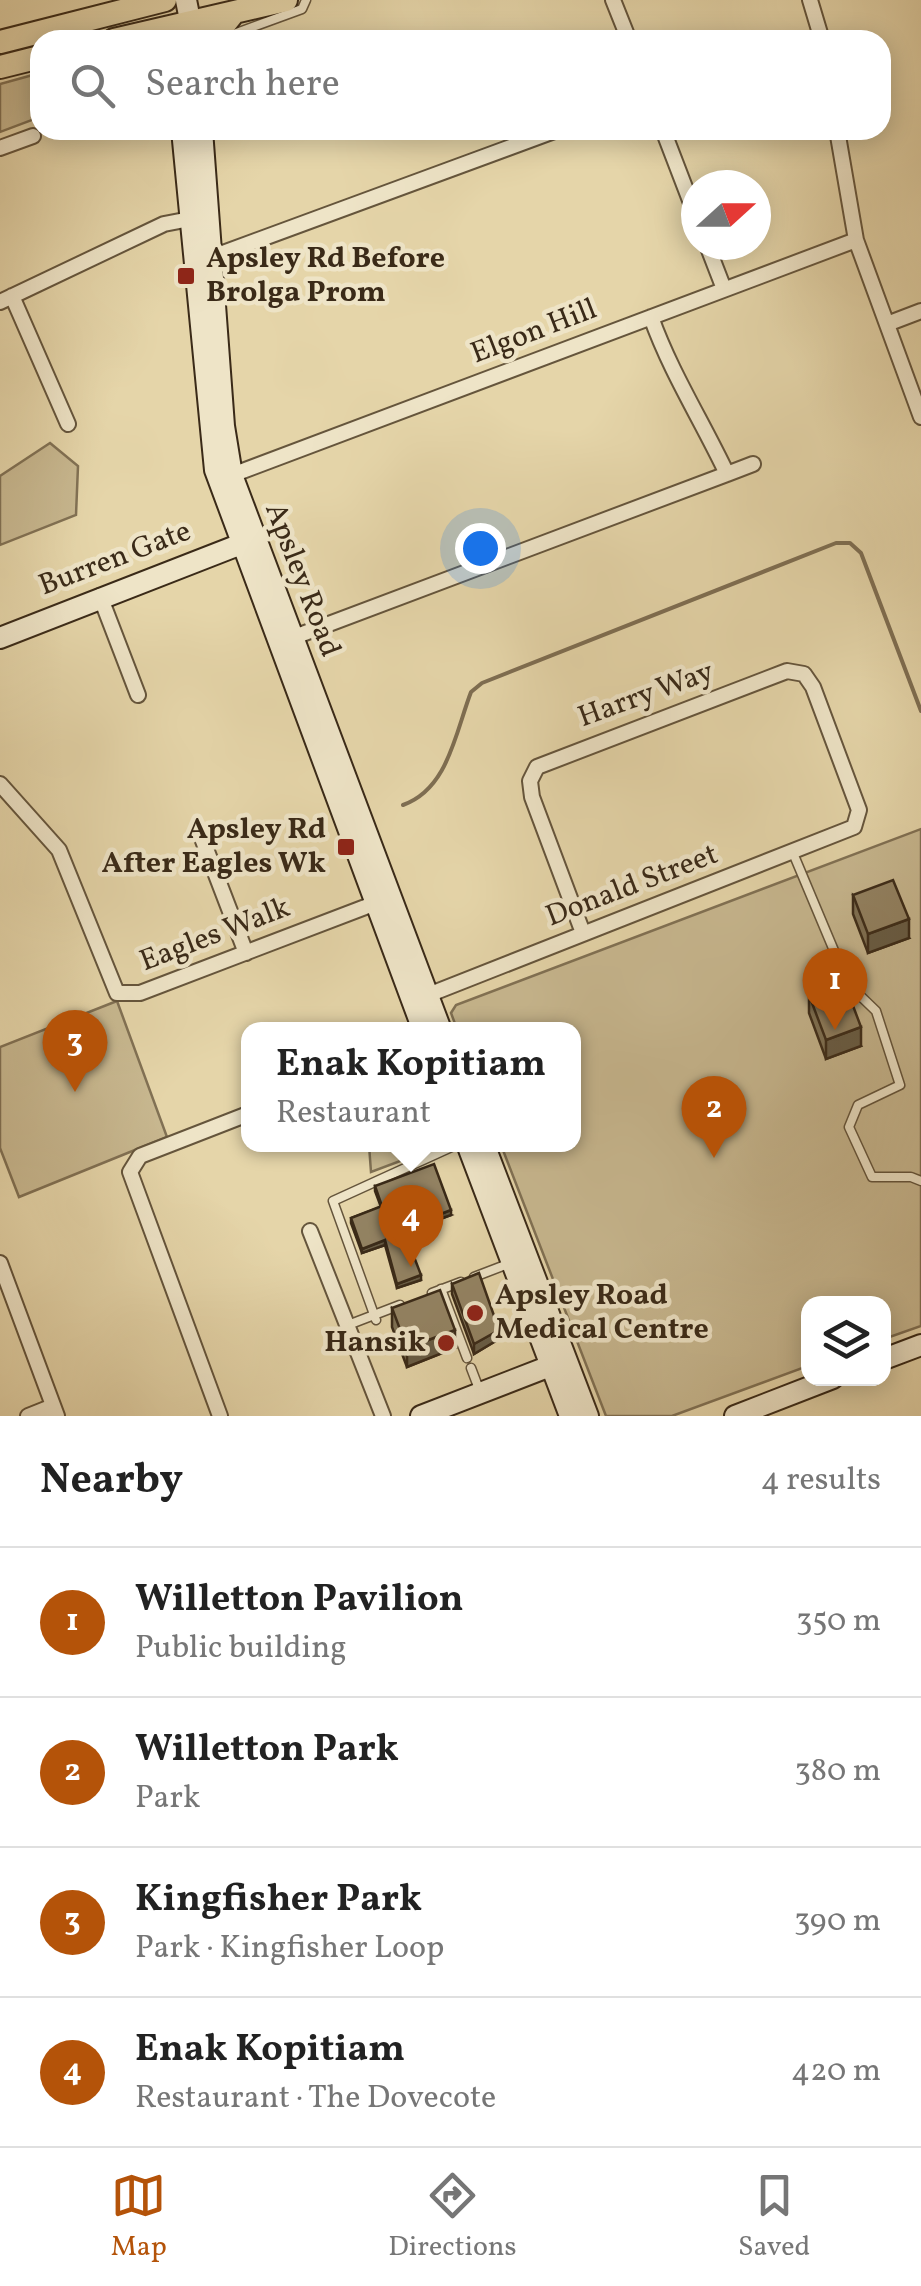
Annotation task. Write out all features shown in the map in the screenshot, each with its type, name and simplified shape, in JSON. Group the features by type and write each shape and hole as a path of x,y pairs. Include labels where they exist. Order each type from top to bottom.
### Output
{"main road":[{"path":"48,30 168,0 174,29 225,30 286,0"},
{"path":"0,42 30,34"},
{"path":"0,67 30,60"},
{"name":"Apsley Road","path":"183,140 211,448 420,998 435,1022"},
{"name":"Apsley Road","path":"203,140 224,426 247,541"},
{"name":"Burren Gate","path":"0,638 247,541"},
{"name":"Apsley Road","path":"420,998 422,1022"},
{"path":"469,1152 487,1214 513,1277 588,1416"},
{"path":"487,1152 559,1363 570,1416"},
{"path":"891,1356 921,1345"},
{"path":"421,1416 559,1363"},
{"path":"735,1416 772,1409 817,1386"}],"street":[{"path":"613,0 624,30"},
{"path":"810,0 819,30"},
{"path":"0,148 30,137"},
{"path":"212,258 530,140"},
{"path":"667,140 681,177"},
{"path":"839,140 856,240 921,417"},
{"path":"68,424 6,299 164,224 190,219"},
{"name":"Elgon Hill","path":"232,475 856,240"},
{"path":"713,260 724,289"},
{"path":"887,324 921,310"},
{"path":"651,317 675,380 702,422 727,474"},
{"path":"286,641 753,464"},
{"path":"100,596 138,695"},
{"name":"Harry Way","path":"583,934 532,797 530,781 537,767 552,760 787,672 800,672 813,687 859,810"},
{"name":"Eagles Walk","path":"0,784 59,850 117,992 140,993 383,901"},
{"name":"Donald Street","path":"420,998 848,832 858,822 859,810"},
{"path":"200,833 246,953"},
{"path":"220,1416 130,1172 140,1156 241,1117"},
{"path":"310,1232 382,1416"},
{"path":"0,1263 55,1411 28,1416"}],"lane":[{"path":"225,30 302,10 306,0"},
{"path":"794,853 848,984 876,1011 900,1085 858,1106 849,1127 872,1177 878,1181 911,1177 921,1181"},
{"path":"375,1317 333,1201 438,1153 444,1166"},
{"path":"424,1296 482,1272 513,1277"},
{"path":"441,1290 467,1358"},
{"path":"346,1326 408,1302"},
{"path":"471,1368 481,1393"}],"shaded area":[{"path":"30,76 30,121 0,132 0,84"},
{"path":"50,443 78,466 76,515 0,545 0,476"},
{"path":"921,829 921,1326 891,1337 891,1296 801,1296 801,1369 672,1416 606,1416 504,1152 581,1152 581,1022 454,1022 451,1013 456,1005"},
{"path":"117,1001 167,1137 19,1197 0,1148 0,1047"},
{"path":"370,1152 424,1152 371,1172"}],"building":[{"path":"893,880 909,919 868,934 853,895"},
{"path":"844,982 861,1027 826,1040 809,995"},
{"path":"434,1164 451,1210 412,1225 415,1233 406,1236 421,1275 397,1284 385,1240 362,1249 351,1218 382,1206 375,1186"},
{"name":"Apsley Road Medical Centre","path":"479,1273 499,1330 474,1344 452,1284"},
{"path":"440,1290 455,1330 407,1348 392,1308"}],"waterway":[{"path":"403,805 418,797 440,773 471,692 482,683 836,543 850,543 861,553 921,711"}],"place":[{"name":"Apsley Rd Before Brolga Prom","path":"186,276"},
{"name":"Apsley Rd After Eagles Wk","path":"346,847"},
{"name":"Willetton Pavilion","path":"835,1030"},
{"name":"Kingfisher Park","path":"75,1092"},
{"name":"Willetton Park","path":"714,1158"},
{"name":"Enak Kopitiam","path":"411,1267"},
{"name":"Apsley Road Medical Centre","path":"475,1313"},
{"name":"Hansik","path":"446,1343"}]}
